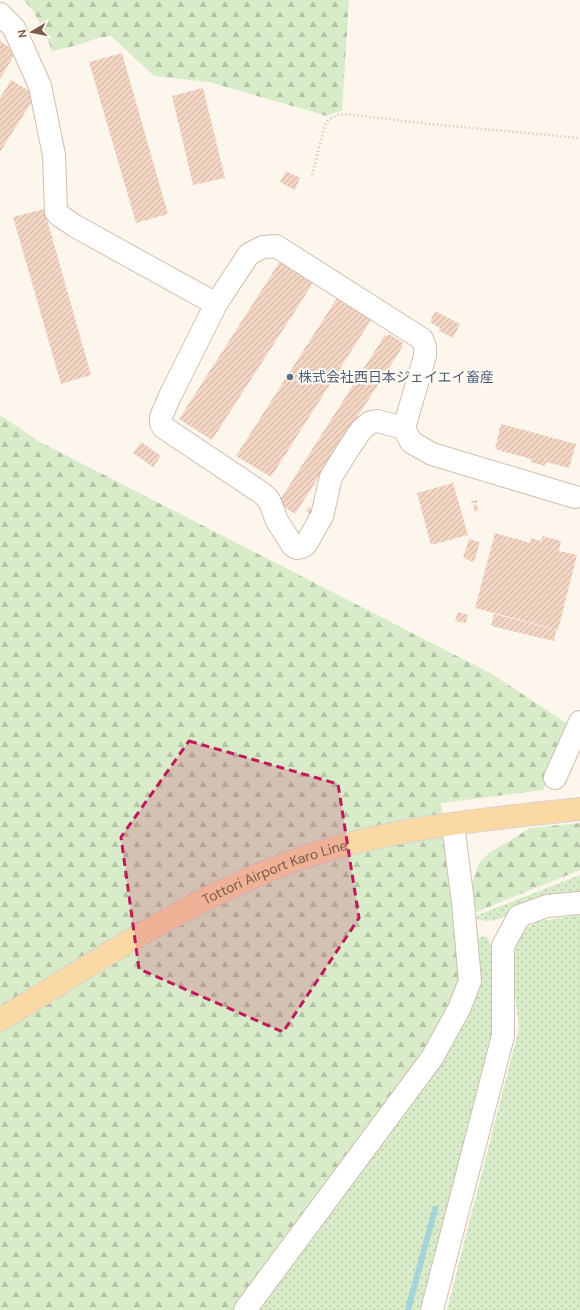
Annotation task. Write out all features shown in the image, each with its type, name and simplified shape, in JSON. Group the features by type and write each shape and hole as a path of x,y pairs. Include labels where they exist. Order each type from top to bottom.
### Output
{"main road":[{"name":"Tottori Airport Karo Line","path":"0,1020 191,906 243,881 297,860 326,851 403,832 453,824 580,809"}],"street":[{"path":"0,14 14,28 40,86 54,155 56,212 75,226 216,304"},
{"path":"404,428 377,421 372,422 362,429 331,477 322,516 306,544 297,548 292,546 277,521 269,500 263,494 162,425 161,417 216,304 249,254 263,247 276,246 422,339 425,347 425,356 404,428 411,442 432,454 575,497"},
{"path":"555,778 580,722"},
{"path":"245,1310 432,1058 459,1008 470,981 463,903 453,824"},
{"path":"432,1310 503,1036 503,946 519,916 547,906 580,903"}],"path":[{"path":"312,175 325,125 329,118 337,115 345,114 580,138"}],"highlighted area":[{"path":"189,741 338,784 359,918 283,1032 139,969 121,837"}],"green space":[{"path":"24,0 349,0 342,111 327,116 209,82 154,76 111,36 97,38 82,44 52,51 41,24"},
{"path":"0,415 38,441 490,673 571,726 543,790 441,803 462,948 464,976 442,1024 235,1310 0,1310"},
{"path":"580,823 580,870 471,914 470,896 472,883 479,863 489,853 530,828"},
{"path":"580,875 580,897 525,908 494,920 480,920 473,917"},
{"path":"580,915 580,1310 447,1310 519,1028 511,961 512,950 517,936 527,927 540,921"},
{"path":"483,936 487,937 490,942 496,1001 496,1031 425,1310 256,1310 437,1064 477,939"}],"building":[{"path":"0,41 16,52 0,79"},
{"path":"122,53 168,214 136,223 89,62"},
{"path":"11,80 36,95 0,152 0,98"},
{"path":"203,88 225,178 193,185 172,96"},
{"path":"286,171 300,178 295,190 280,182"},
{"path":"44,209 91,375 61,384 13,217"},
{"path":"281,260 311,277 309,281 313,283 212,440 179,419"},
{"path":"337,298 368,315 367,317 371,320 271,477 236,456"},
{"path":"435,311 460,324 453,338 439,331 440,328 430,322"},
{"path":"389,334 403,343 403,346 295,514 278,503 385,335 387,336"},
{"path":"501,424 576,444 569,468 546,462 545,466 531,462 531,459 495,449"},
{"path":"141,442 161,456 153,467 133,453"},
{"path":"453,483 468,535 431,545 417,493"},
{"path":"477,500 477,503 471,503 471,501"},
{"path":"476,504 479,510 475,512 473,505"},
{"path":"309,507 319,513 311,524 306,521 310,514 306,511"},
{"path":"495,533 530,543 531,538 541,541 543,536 561,541 559,551 577,555 558,630 475,608"},
{"path":"469,539 480,542 474,562 463,558"},
{"path":"458,612 468,615 466,623 455,621"},
{"path":"494,614 556,630 554,641 491,626"}],"waterway":[{"path":"408,1310 435,1209"}],"place":[{"name":"株式会社西日本ジェイエイ畜産","path":"290,377"}]}
